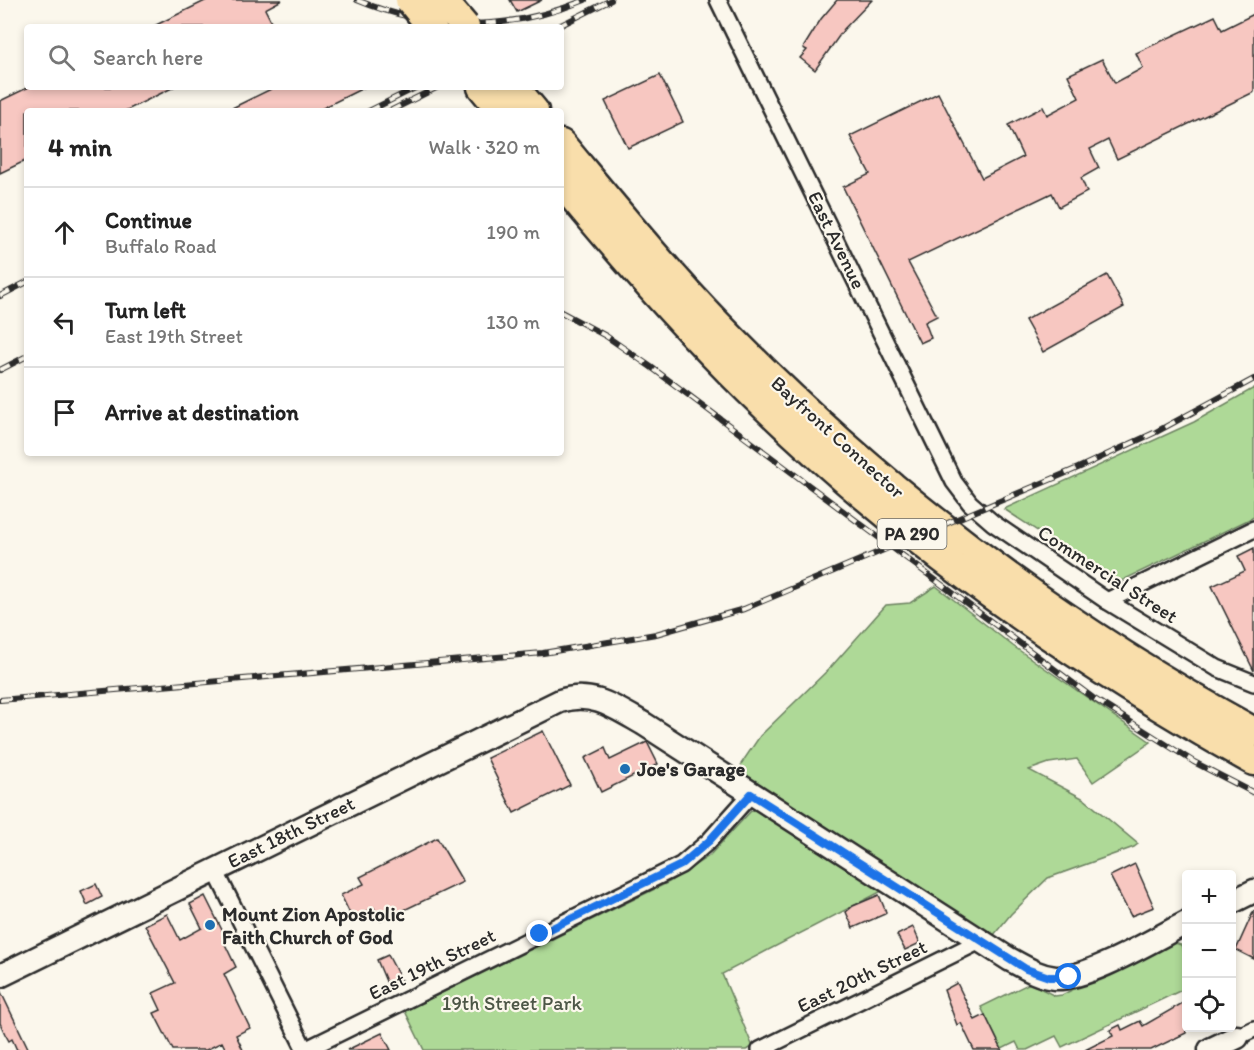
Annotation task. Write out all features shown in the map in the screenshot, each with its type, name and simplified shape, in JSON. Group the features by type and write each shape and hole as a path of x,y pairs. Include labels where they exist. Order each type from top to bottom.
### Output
{"highway":[{"path":"410,0 430,24"},
{"path":"442,0 462,24"},
{"path":"484,90 500,108"},
{"path":"516,90 532,108"},
{"name":"Bayfront Connector","path":"564,148 626,241 696,338 767,409 838,474 933,552 1091,664 1175,717 1254,760"},
{"name":"Bayfront Connector","path":"564,185 709,316 786,393 895,489 972,551 1051,608 1173,687 1254,732"}],"main road":[{"name":"East 18th Street","path":"0,976 560,701 584,696 611,705 751,794"},
{"path":"751,794 1026,969 1041,975 1063,978 1083,974 1182,927"},
{"path":"1236,900 1254,891"},
{"path":"1210,1050 1242,1035"}],"street":[{"name":"East Avenue","path":"718,0 954,482"},
{"name":"Commercial Street","path":"954,482 970,503 993,523 1107,601 1217,668 1254,683"},
{"path":"1107,601 1254,529"},
{"name":"East 19th Street","path":"305,1050 681,865 709,841 751,794"},
{"path":"215,870 305,1050"},
{"name":"East 20th Street","path":"763,1049 982,940"}],"green space":[{"path":"1254,388 1254,517 1117,583 1004,509 1194,422"},
{"path":"936,586 1013,646 1151,742 1093,782 1077,759 1049,763 1029,770 1084,799 1138,844 1048,878 1011,914 993,936 745,777 741,764 760,736 831,667 886,605 910,603"},
{"name":"19th Street Park","path":"757,809 884,890 722,974 753,1047 746,1050 424,1050 405,1011 669,882 709,856 751,811"},
{"path":"1169,941 1182,947 1182,990 1062,1047 1056,1036 1027,1050 1020,1050 1016,1042 1002,1049 981,1007 1030,983 1055,996 1062,995"}],"building":[{"path":"207,0 282,0 265,9 272,24 158,24"},
{"path":"510,0 542,0 517,12"},
{"path":"837,0 872,0 844,29 815,70 800,58 807,50 803,48 821,19"},
{"path":"1254,14 1254,92 1117,159 1108,140 1090,149 1099,168 1081,178 1087,192 1059,207 1052,193 908,262 937,316 925,322 931,338 920,343 843,187 870,174 850,136 938,93 982,178 1023,157 1008,125 1043,107 1047,115 1079,98 1068,75 1102,59 1115,83 1143,68 1136,53 1215,16 1222,30"},
{"path":"660,75 683,122 628,148 605,101"},
{"path":"24,89 168,90 131,108 24,108 24,161 0,173 0,101"},
{"path":"269,90 359,90 323,108 232,108"},
{"path":"1107,275 1124,307 1043,352 1025,320"},
{"path":"1254,548 1254,671 1212,586 1245,571 1238,556"},
{"path":"543,731 570,785 514,813 487,758"},
{"path":"647,742 658,764 601,792 585,758 605,748 610,760"},
{"path":"437,838 463,882 381,921 374,908 352,918 341,895 364,884 360,877"},
{"path":"1135,864 1154,907 1131,916 1110,876"},
{"path":"96,884 102,897 87,905 81,891"},
{"path":"879,895 885,914 853,928 846,912 853,906"},
{"path":"205,896 226,938 223,940 236,967 224,974 250,1028 236,1035 243,1050 226,1050 222,1042 206,1050 173,1050 154,1013 161,1010 153,993 175,983 145,925 167,914 180,940 202,928 190,904"},
{"path":"1254,910 1254,959 1236,950"},
{"path":"913,927 920,943 905,950 897,935"},
{"path":"388,955 401,980 388,986 377,960"},
{"path":"957,983 975,1020 985,1015 1002,1050 974,1050 961,1023 957,1025 944,990"},
{"path":"0,990 29,1050 17,1050 12,1039 9,1041 5,1034 0,1023"},
{"path":"1182,1003 1182,1032 1186,1033 1151,1050 1085,1050 1113,1036 1110,1030 1120,1025 1122,1030 1140,1021 1143,1026"},
{"path":"382,1033 391,1050 347,1050"}],"railway":[{"path":"357,0 414,18 471,24 528,18 585,0"},
{"path":"563,24 611,0"},
{"path":"375,108 411,90"},
{"path":"396,108 432,90"},
{"path":"0,296 24,284"},
{"path":"564,314 606,336 651,367 1093,698 1194,762 1254,793"},
{"path":"0,370 24,358"},
{"path":"0,700 543,653 656,634 744,609 1078,468 1156,432 1254,379"}],"place":[{"name":"Joe's Garage","path":"625,769"},
{"name":"Mount Zion Apostolic Faith Church of God","path":"210,925"}],"route":[{"path":"540,934 681,865 709,841 751,794 1026,969 1049,977 1069,977"}]}
